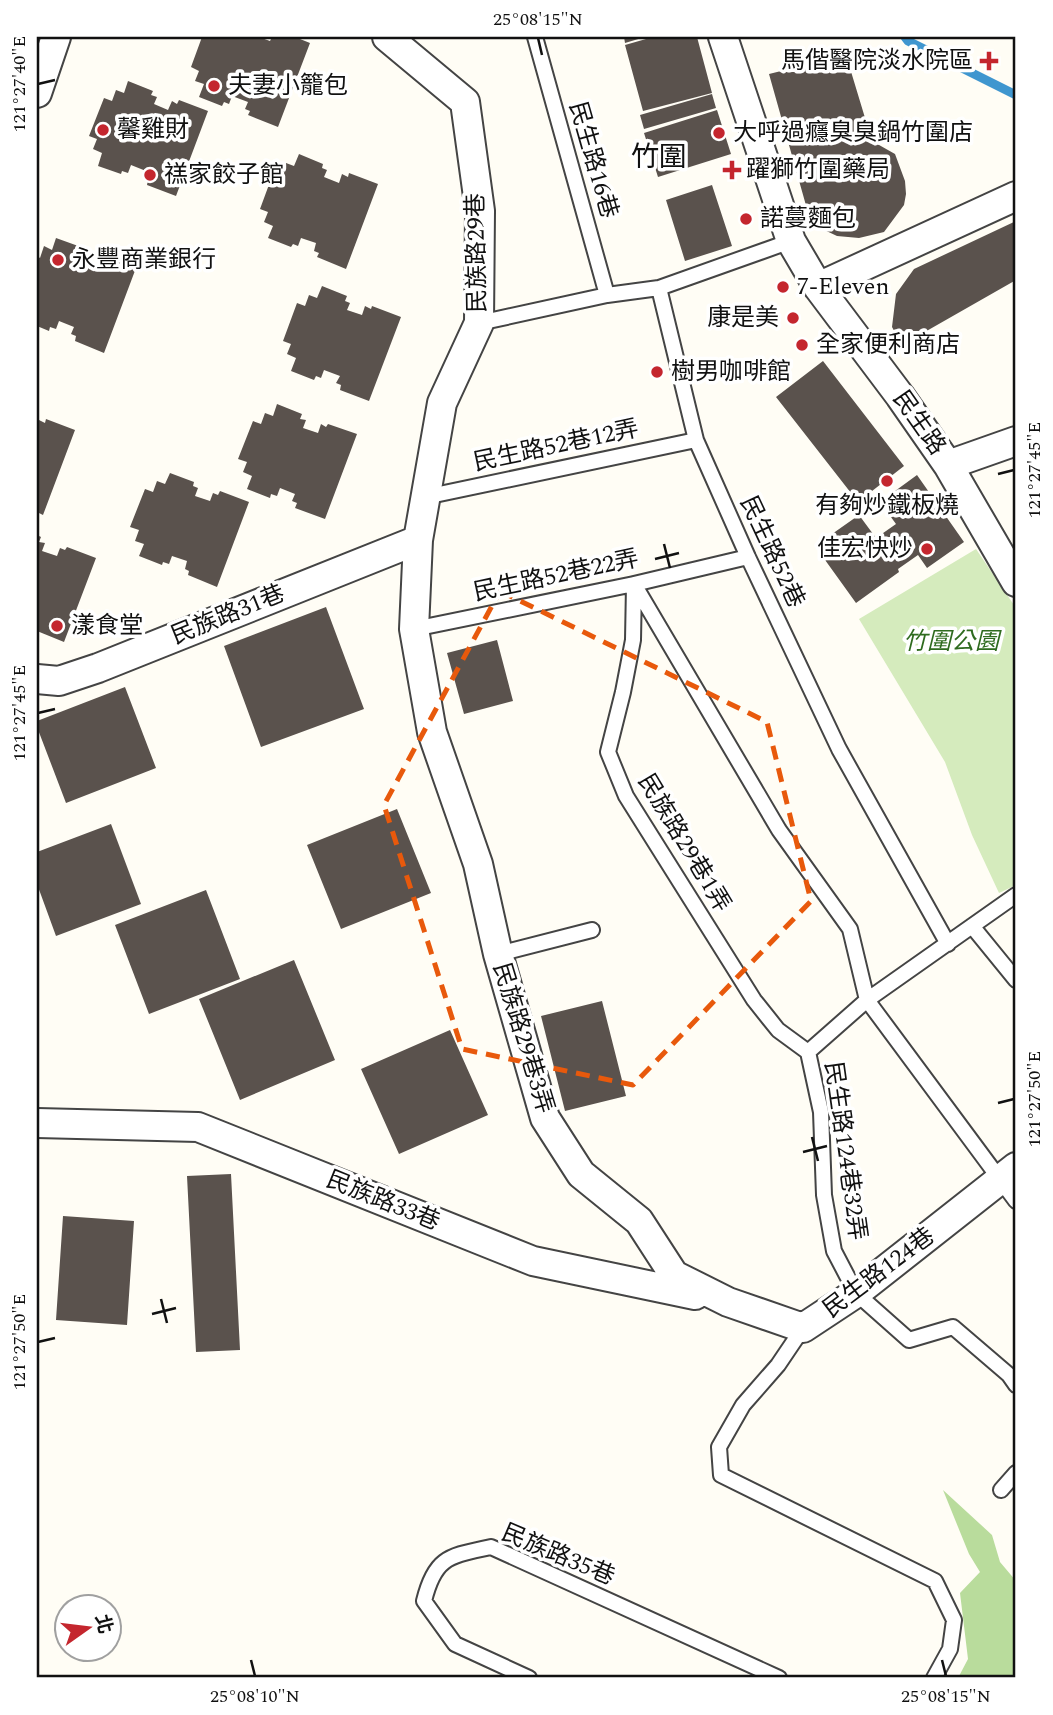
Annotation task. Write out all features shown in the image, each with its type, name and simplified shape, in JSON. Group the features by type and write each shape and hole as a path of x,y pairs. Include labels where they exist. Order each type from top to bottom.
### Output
{"street":[{"path":"37,93 56,37"},
{"name":"民族路29巷","path":"387,37 465,102 480,211 479,323 442,403 418,540 414,629"},
{"name":"民生路","path":"723,37 791,241 818,287 948,465 1016,582"},
{"path":"818,287 1016,196"},
{"path":"948,465 1016,441"},
{"name":"民族路31巷","path":"37,679 59,681 98,668 418,540"},
{"name":"民族路29巷3弄","path":"414,629 432,732 478,864 498,954 545,1118 581,1174 639,1221 674,1275 728,1302"},
{"name":"民族路33巷","path":"37,1123 198,1127 533,1261 728,1302"},
{"name":"民生路124巷","path":"728,1302 803,1328 1011,1183"}],"lane":[{"name":"民生路16巷","path":"535,37 607,295"},
{"path":"479,323 607,295 659,288 791,241"},
{"name":"民生路52巷","path":"659,288 696,440 839,749 948,944"},
{"name":"民生路52巷12弄","path":"425,497 696,440"},
{"name":"民生路52巷22弄","path":"414,629 634,584 748,557"},
{"path":"634,584 779,830 850,929 867,1000 1011,1183"},
{"name":"民族路29巷1弄","path":"634,584 633,640 624,692 608,752 626,796 754,1000 778,1030 808,1052"},
{"path":"808,1052 867,1000 1016,895"},
{"path":"972,926 1016,980"},
{"path":"498,954 592,930"},
{"name":"民生路124巷32弄","path":"808,1052 821,1112 824,1195 834,1251 856,1293"},
{"path":"856,1293 909,1339 953,1327 1009,1375 1016,1385"},
{"path":"803,1328 778,1364 743,1405 719,1447 721,1475 935,1581 954,1620 950,1649 934,1678"},
{"path":"1001,1490 1016,1474"},
{"name":"民族路35巷","path":"529,1678 455,1644 424,1601 430,1576 451,1556 491,1547 779,1678"}],"highlighted area":[{"path":"500,591 767,722 811,901 633,1085 462,1049 384,805"}],"green space":[{"name":"竹圍公園","path":"976,549 1016,608 1016,885 999,893 972,835 945,762 859,619"},
{"path":"943,1490 992,1535 1000,1562 1016,1581 1016,1678 958,1678 968,1659 960,1593 980,1572 969,1554"}],"building":[{"path":"202,37 259,37 270,41 272,37 295,37 310,43 278,127 248,115 250,111 245,109 248,102 232,96 229,104 224,102 222,106 199,97 204,84 195,81 199,71 191,67"},
{"path":"624,37 645,37 625,43"},
{"path":"653,37 697,37 712,93 643,111 625,45"},
{"path":"846,55 872,141 895,154 905,181 906,194 904,205 884,232 859,238 837,236 818,227 807,209 769,74"},
{"path":"128,81 153,91 151,95 157,97 154,104 168,110 172,101 177,104 179,100 208,111 176,196 147,185 148,180 143,178 146,171 131,165 128,173 122,171 121,174 98,166 102,153 93,149 97,139 89,136 104,98 112,101 116,90 124,93"},
{"path":"712,94 716,108 644,129 640,115"},
{"path":"717,110 731,154 658,177 644,133"},
{"path":"299,154 323,164 322,168 327,170 324,177 339,183 342,174 348,177 349,173 378,184 346,269 317,257 319,253 314,251 316,243 301,238 298,246 293,244 291,247 268,238 273,226 264,222 268,212 260,209 274,171 282,174 286,163 294,166"},
{"path":"712,185 732,246 685,261 666,200"},
{"path":"1016,221 1016,280 902,345 892,327 896,294 914,269"},
{"path":"56,238 81,247 80,252 85,254 82,261 96,267 100,258 106,260 107,257 136,268 104,353 75,341 76,336 71,334 74,327 59,321 56,329 50,327 49,331 37,326 37,256 40,258 44,246 52,250"},
{"path":"322,286 347,296 345,301 350,303 347,310 362,315 365,306 371,309 372,306 401,317 369,401 340,390 341,385 336,383 340,376 324,370 321,378 316,376 314,380 291,371 296,358 287,354 291,344 283,341 297,303 305,306 309,295 317,298"},
{"path":"823,361 904,466 858,502 776,397"},
{"path":"277,404 302,414 300,419 306,420 303,428 318,433 321,424 326,427 328,424 357,434 325,519 295,508 297,503 292,501 295,494 280,488 277,496 271,494 270,498 247,489 252,476 243,472 247,462 238,459 253,421 261,424 265,413 273,416"},
{"path":"46,419 75,430 43,515 37,512 37,425 39,420 45,423"},
{"path":"170,473 194,482 193,486 198,488 195,496 210,501 213,493 218,495 220,491 249,502 217,587 188,575 189,571 185,569 187,561 172,556 169,564 163,562 162,565 139,556 144,544 135,541 139,530 130,527 145,489 153,492 157,481 165,484"},
{"path":"917,475 964,542 927,568 918,555 856,603 815,546 859,515 876,538 896,524 880,502"},
{"path":"37,535 41,537 39,542 45,543 42,551 57,556 60,548 65,550 67,547 96,558 64,642 37,631"},
{"path":"326,607 364,709 261,747 224,646"},
{"path":"497,640 513,701 464,714 447,653"},
{"path":"125,687 156,768 66,803 37,721"},
{"path":"397,809 431,893 341,929 307,845"},
{"path":"111,824 141,904 56,936 37,884 37,852"},
{"path":"206,890 240,979 149,1014 115,925"},
{"path":"294,960 335,1060 240,1100 199,999"},
{"path":"602,1001 626,1096 565,1111 541,1016"},
{"path":"450,1030 488,1115 399,1154 361,1069"},
{"path":"231,1174 240,1350 196,1352 187,1176"},
{"path":"63,1216 134,1221 127,1325 56,1320"}],"waterway":[{"path":"905,37 908,41 1016,95"}],"place":[{"name":"馬偕醫院淡水院區","path":"989,61"},
{"name":"夫妻小籠包","path":"214,86"},
{"name":"馨雞財","path":"103,130"},
{"name":"大呼過癮臭臭鍋竹圍店","path":"719,133"},
{"name":"躍獅竹圍藥局","path":"732,170"},
{"name":"禚家餃子館","path":"150,175"},
{"name":"諾蔓麵包","path":"746,219"},
{"name":"永豐商業銀行","path":"58,260"},
{"name":"7-Eleven","path":"783,287"},
{"name":"康是美","path":"793,318"},
{"name":"全家便利商店","path":"802,345"},
{"name":"樹男咖啡館","path":"657,372"},
{"name":"有夠炒鐵板燒","path":"887,481"},
{"name":"佳宏快炒","path":"927,549"},
{"name":"漾食堂","path":"57,626"}],"district":[{"name":"竹圍","path":"659,157"}]}
